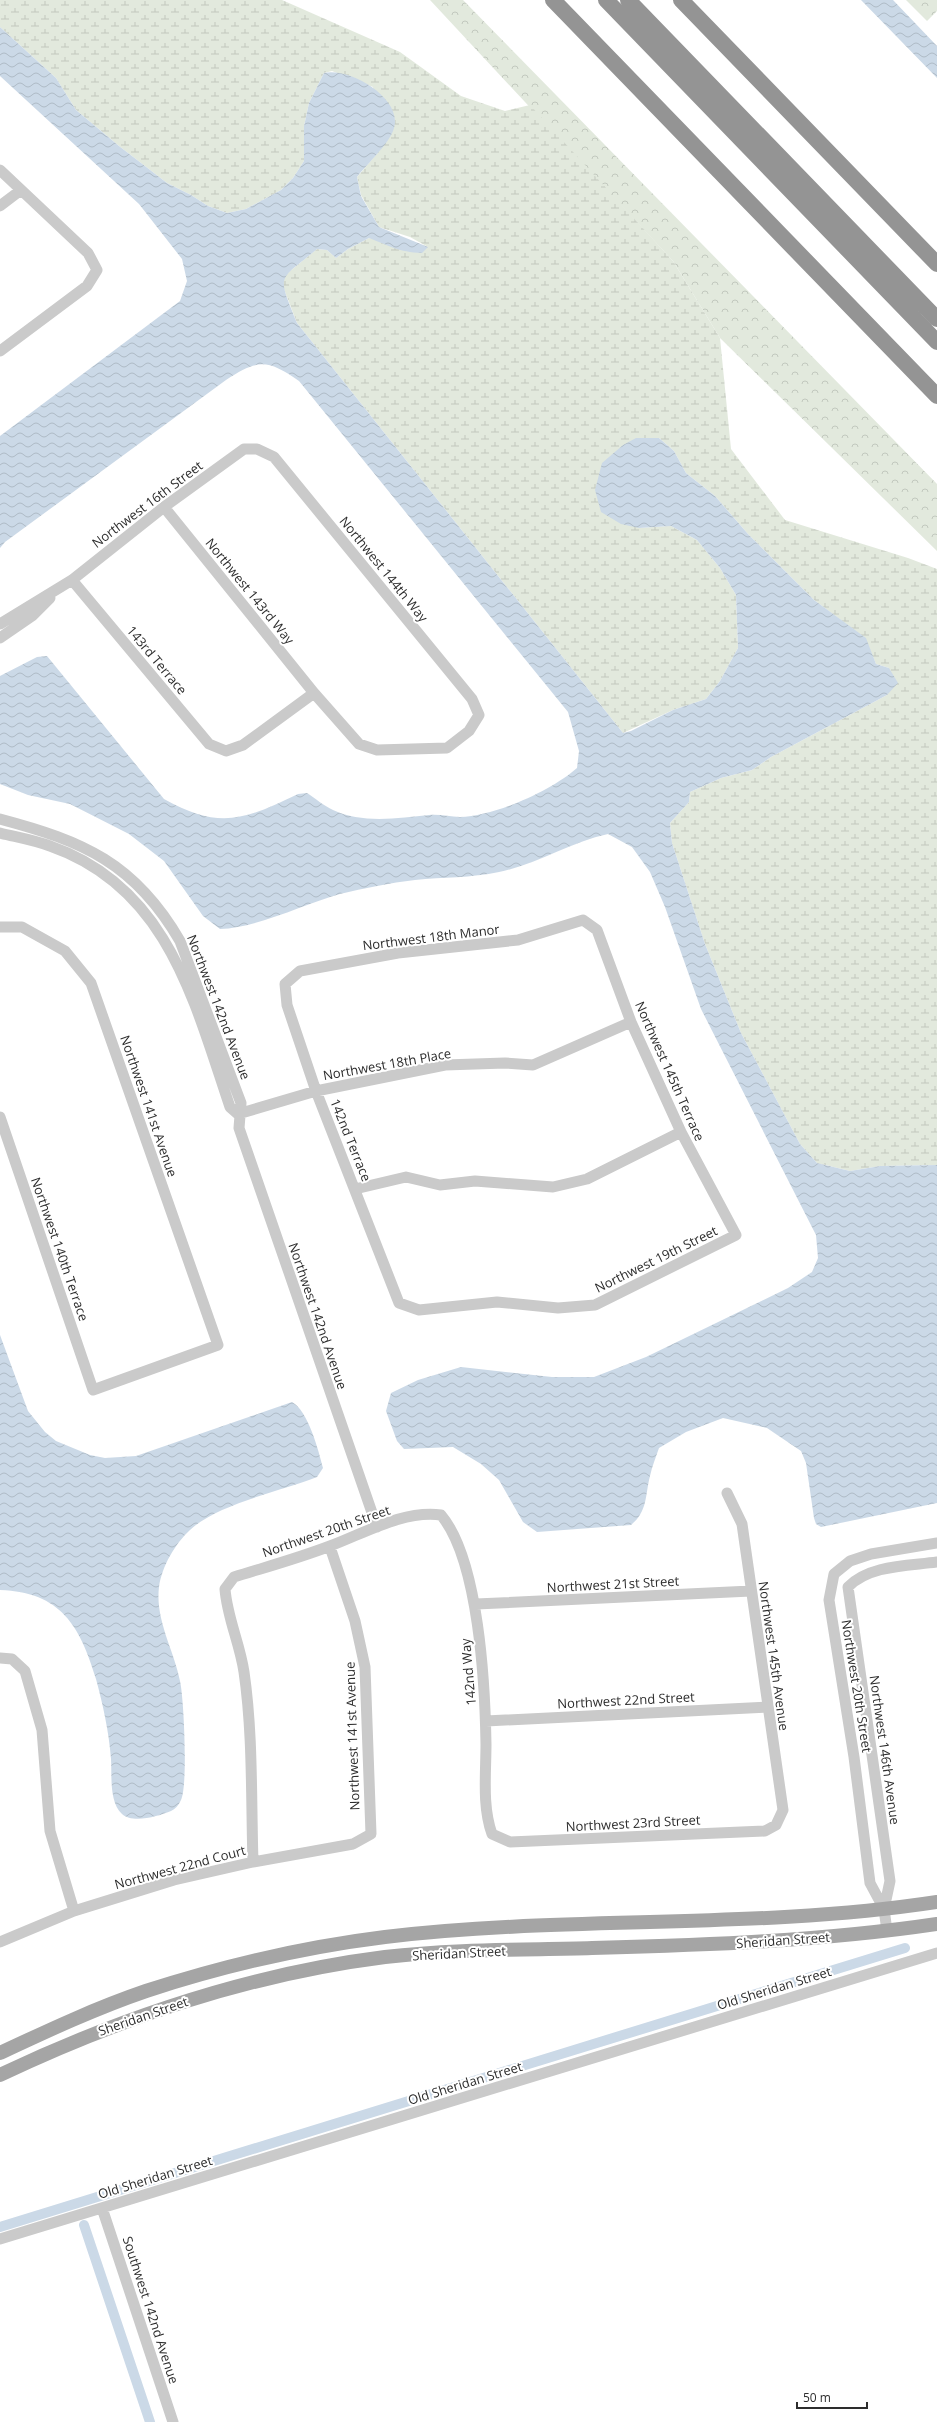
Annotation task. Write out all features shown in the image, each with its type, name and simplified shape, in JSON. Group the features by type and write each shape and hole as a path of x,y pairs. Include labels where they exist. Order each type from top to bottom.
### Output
{"highway":[{"path":"553,0 937,396"},
{"path":"606,0 937,342"},
{"path":"628,0 937,319"},
{"path":"681,0 937,264"}],"main road":[{"name":"Sheridan Street","path":"0,2053 52,2029 145,1992 238,1965 312,1949 385,1937 475,1929 767,1919 884,1909 937,1902"},
{"name":"Sheridan Street","path":"0,2075 56,2048 148,2012 242,1984 316,1968 386,1957 454,1953 757,1942 887,1931 937,1924"}],"street":[{"path":"0,170 88,253 97,270 87,286 0,351"},
{"path":"0,206 21,190"},
{"name":"Northwest 16th Street","path":"0,624 72,580 164,507 244,450 257,449"},
{"name":"Northwest 144th Way","path":"257,449 274,457 472,699 479,715"},
{"name":"Northwest 143rd Way","path":"164,507 314,693 359,744 377,750 447,748 469,731 479,715"},
{"name":"143rd Terrace","path":"72,580 209,744 226,751 243,745 314,693"},
{"name":"Northwest 16th Street","path":"0,638 32,616 57,590"},
{"name":"Northwest 142nd Avenue","path":"0,819 47,831 84,846 103,857 136,883 161,911 188,957 241,1103 238,1114 239,1128 377,1527"},
{"name":"Northwest 142nd Avenue","path":"0,833 50,845 71,855 108,876 140,905 161,933 176,962 202,1025 230,1106 238,1114"},
{"name":"Northwest 18th Manor","path":"285,984 300,971 398,954 518,940 583,920"},
{"name":"Northwest 145th Terrace","path":"583,920 597,930 631,1022 680,1132 736,1235"},
{"name":"Northwest 141st Avenue","path":"0,927 22,927 65,951 91,983 218,1345 93,1390"},
{"name":"142nd Terrace","path":"285,984 288,1005 316,1091 399,1303"},
{"name":"Northwest 18th Place","path":"238,1114 316,1091 445,1065 505,1063 533,1065 631,1022"},
{"name":"Northwest 140th Terrace","path":"0,1117 93,1390"},
{"path":"356,1190 406,1177 440,1185 474,1181 553,1187 587,1179 680,1132"},
{"name":"Northwest 19th Street","path":"399,1303 419,1310 497,1302 558,1308 595,1305 736,1235"},
{"name":"Northwest 145th Avenue","path":"727,1493 742,1524 767,1708 783,1810 776,1825"},
{"name":"Northwest 20th Street","path":"253,1862 249,1726 244,1671 226,1602 225,1589 234,1577 330,1546 377,1527 424,1513 441,1515"},
{"name":"142nd Way","path":"441,1515 452,1528 476,1604 486,1721 487,1819 492,1834"},
{"name":"Northwest 20th Street","path":"884,1909 870,1883 854,1757 829,1600 834,1574 850,1561 871,1554 937,1543"},
{"name":"Northwest 141st Avenue","path":"330,1546 355,1621 365,1667 371,1834"},
{"name":"Northwest 146th Avenue","path":"887,1931 884,1909 890,1881 849,1611 848,1587 857,1577 877,1571 937,1562"},
{"name":"Northwest 21st Street","path":"476,1604 751,1591"},
{"path":"0,1658 12,1660 26,1671 42,1730 50,1831 74,1912"},
{"name":"Northwest 22nd Street","path":"486,1721 767,1708"},
{"name":"Northwest 23rd Street","path":"492,1834 510,1842 765,1831 776,1825"},
{"name":"Northwest 22nd Court","path":"0,1942 74,1912 174,1880 253,1862 352,1844 371,1834"},
{"name":"Old Sheridan Street","path":"0,2239 937,1953"},
{"name":"Southwest 142nd Avenue","path":"102,2208 173,2422"}],"green space":[{"path":"0,0 282,0 400,52 461,96 505,111 530,105 673,261 720,338 731,449 785,520 908,558 937,569 937,1165 880,1166 850,1171 817,1163 800,1144 741,1033 705,944 672,843 670,823 689,802 690,792 721,778 752,770 771,757 887,695 889,668 876,664 865,638 814,600 748,534 715,496 686,473 674,451 659,438 639,528 671,526 697,540 720,568 736,595 738,648 720,681 706,699 673,710 623,733 297,323 282,284 284,276 317,249 327,250 336,258 348,249 369,238 428,247 410,237 379,227 361,195 357,177 381,149 373,87 332,71 324,73 309,103 304,126 304,161 293,178 281,190 246,209 227,213 208,206 191,195 167,183 76,110 56,78 0,27"},
{"path":"430,0 463,0 937,484 937,551 720,338 673,261"},
{"path":"906,0 937,0 937,11 927,21"}],"water":[{"path":"861,0 893,0 937,46 937,78"},
{"path":"0,27 56,78 76,110 119,146 167,183 191,195 208,206 227,213 246,209 281,190 293,178 304,161 304,126 309,103 324,73 335,72 360,80 372,87 382,96 390,106 395,117 394,128 392,134 383,147 357,177 361,196 379,227 428,247 422,253 407,251 394,248 369,238 348,249 336,258 327,250 317,249 294,268 284,280 286,295 290,307 297,323 623,733 631,731 673,710 706,699 720,681 738,648 736,595 720,568 697,540 671,526 639,528 621,524 601,512 595,490 602,463 623,445 636,438 659,438 674,451 686,473 715,496 748,534 814,600 866,638 876,664 889,668 898,683 887,695 771,757 752,770 721,778 690,792 689,802 670,823 672,843 705,944 741,1033 800,1144 817,1163 850,1171 880,1166 937,1165 937,1503 821,1527 816,1524 814,1518 806,1463 801,1451 767,1428 723,1418 686,1432 659,1448 648,1483 643,1508 636,1520 631,1525 537,1532 523,1522 499,1480 481,1464 453,1447 404,1449 397,1441 386,1411 391,1393 418,1380 461,1367 552,1377 594,1377 646,1357 788,1288 812,1272 818,1258 816,1235 701,1009 665,907 650,872 632,847 608,834 580,842 527,864 499,872 415,880 368,888 326,898 249,925 220,929 203,916 164,861 129,834 70,804 28,795 0,784 0,676 37,657 47,656 164,799 184,809 201,815 217,818 232,818 247,815 298,794 307,793 333,810 368,819 433,815 460,817 474,816 522,801 566,777 577,768 579,751 568,712 299,381 270,365 262,364 246,368 226,380 5,542 0,548 0,436 180,301 187,281 182,259 139,204 0,76"},
{"path":"0,1335 28,1411 45,1432 56,1441 90,1455 105,1458 136,1456 292,1402 298,1406 303,1413 316,1442 323,1468 317,1477 233,1505 216,1513 202,1521 184,1536 166,1563 159,1587 160,1611 162,1623 180,1681 183,1705 185,1761 181,1800 175,1808 166,1813 139,1819 127,1817 122,1814 115,1803 111,1781 110,1749 101,1699 90,1660 75,1628 65,1615 53,1605 38,1597 21,1592 0,1590"}],"waterway":[{"path":"0,2227 905,1948"},
{"path":"84,2225 150,2422"}]}
